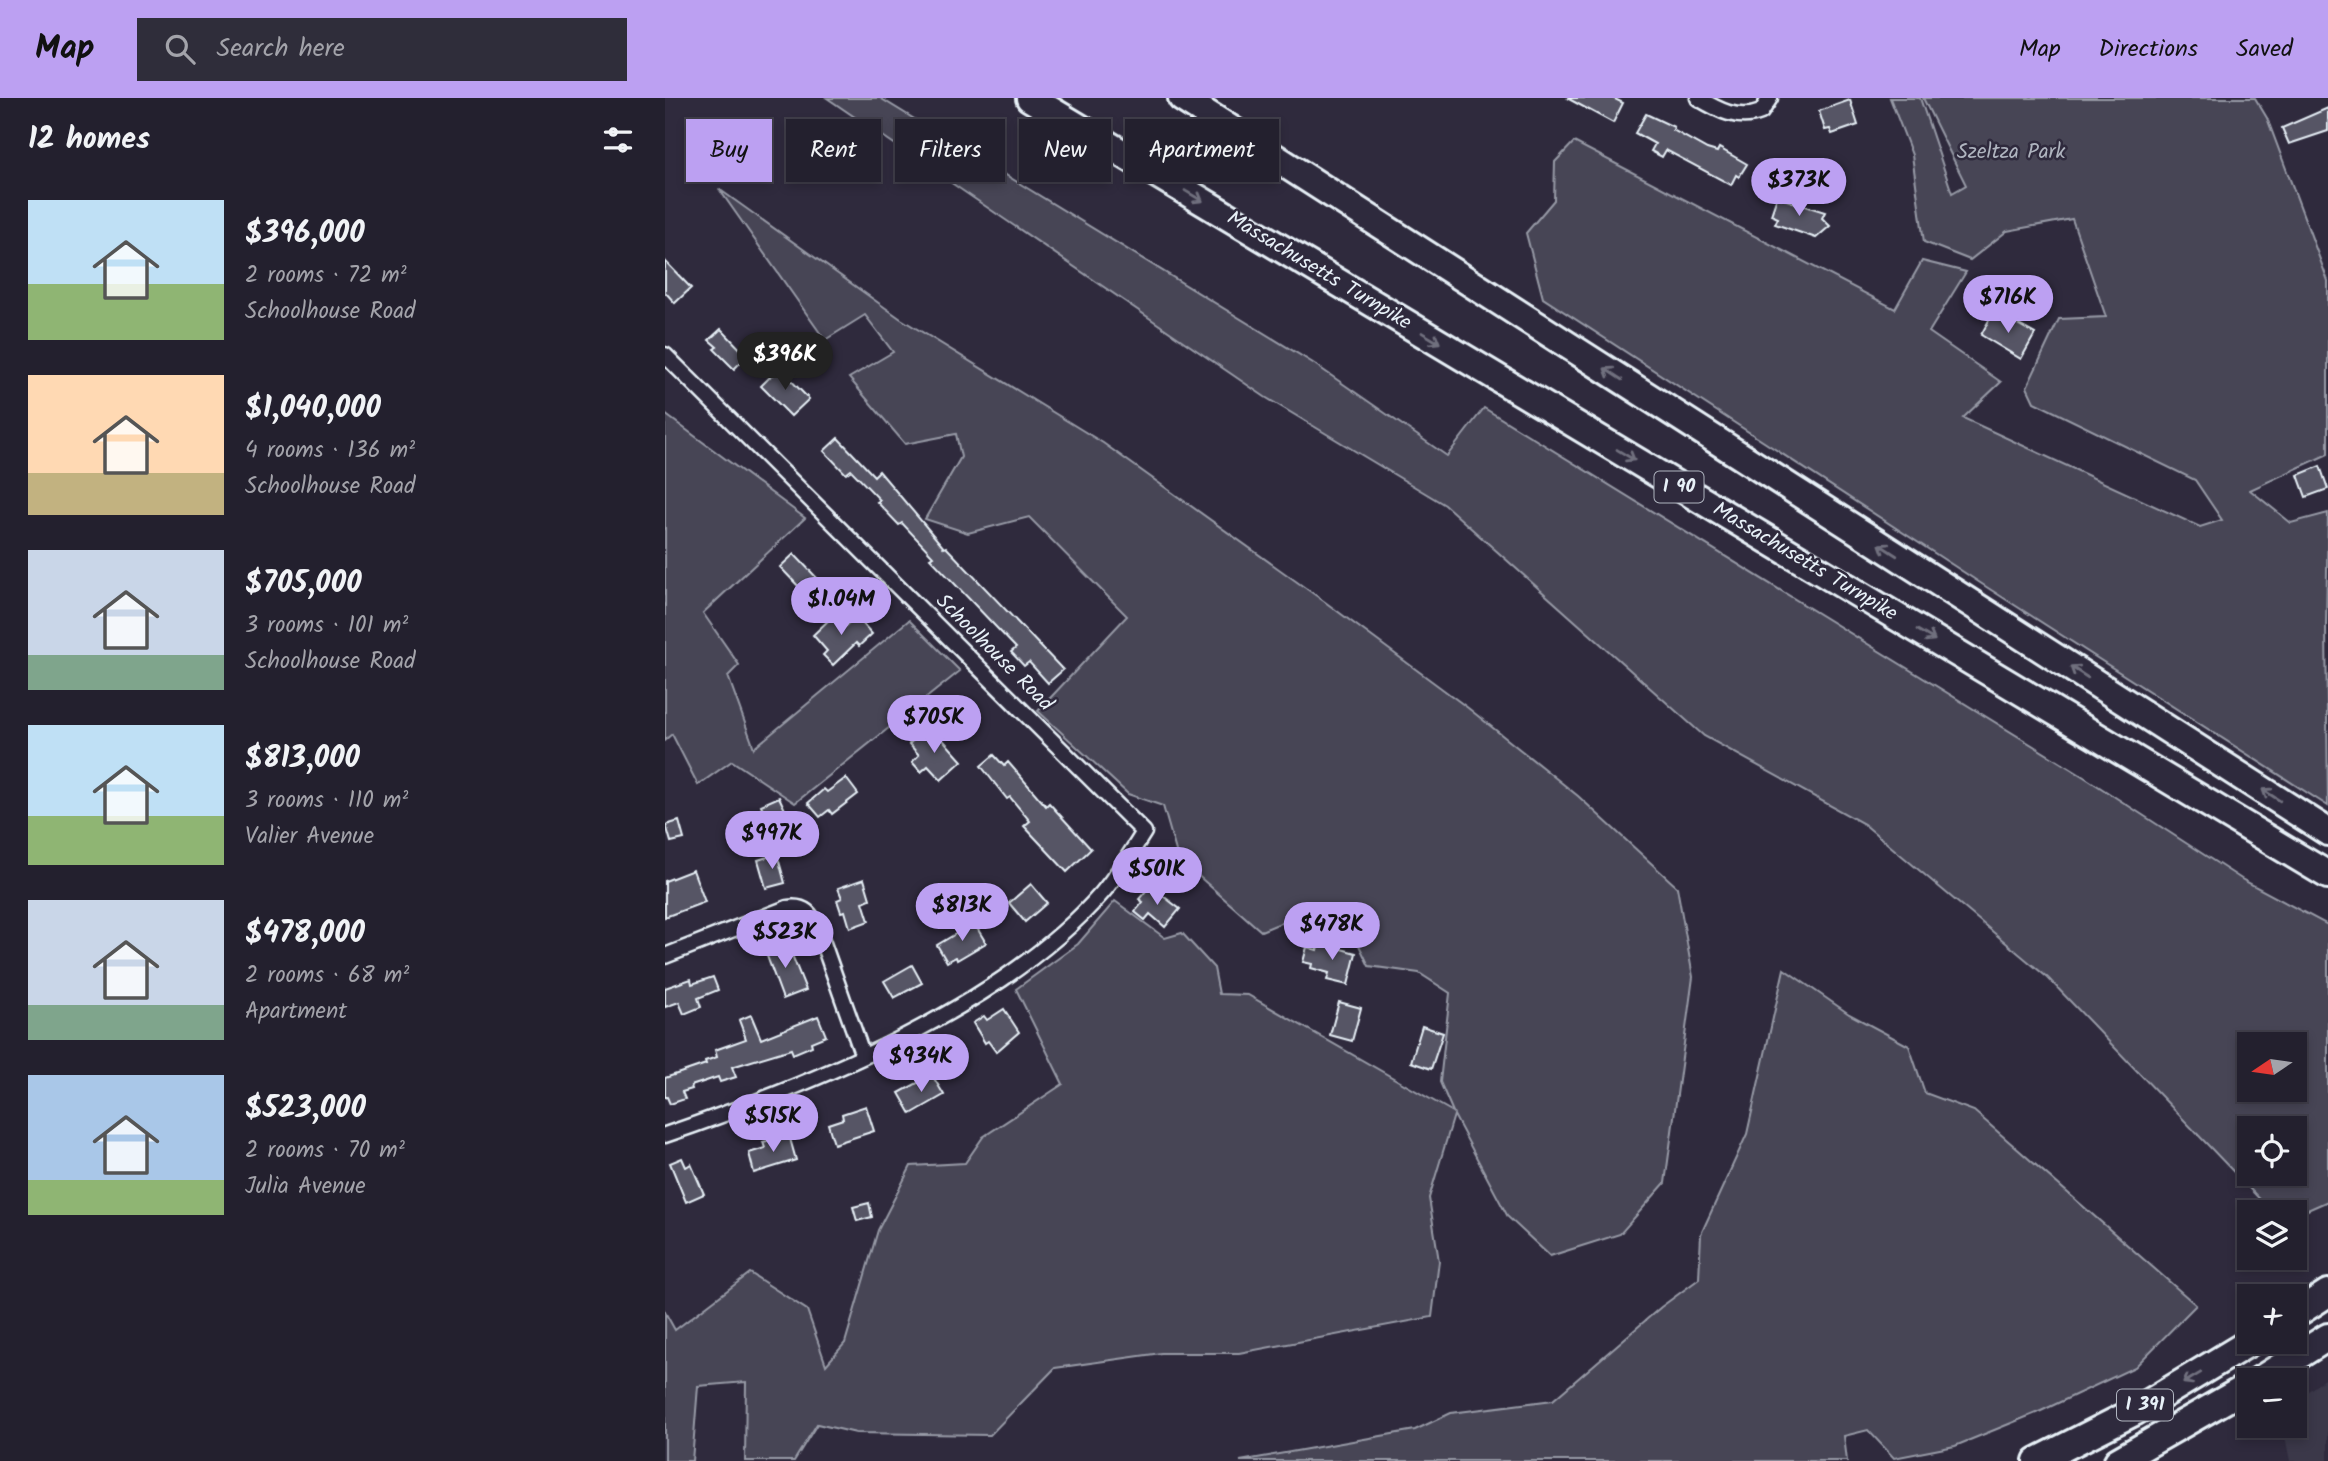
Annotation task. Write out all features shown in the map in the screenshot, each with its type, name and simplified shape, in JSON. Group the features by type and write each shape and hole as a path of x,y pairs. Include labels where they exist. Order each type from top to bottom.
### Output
{"highway":[{"name":"Massachusetts Turnpike","path":"1030,98 2328,875"},
{"path":"1182,98 2328,832"},
{"path":"2307,1307 2328,1293"},
{"path":"2279,1368 2328,1337"},
{"name":"I 391","path":"2036,1461 2134,1412 2237,1350"},
{"name":"I 391","path":"2118,1461 2237,1393"}],"street":[{"path":"1698,98 1730,114 1742,116 1761,112 1770,98"},
{"name":"Schoolhouse Road","path":"665,355 1144,833 1102,893 1048,945 964,1001 863,1056"},
{"path":"665,956 787,908 802,908 818,929 863,1056 792,1089 665,1135"}],"shaded area":[{"path":"2328,1377 2328,1461 2290,1461 2285,1438 2307,1438 2307,1392"}],"green space":[{"path":"827,98 880,98 914,119 895,119 895,144 881,135 881,119 858,119"},
{"name":"Szeltza Park","path":"1890,98 1920,98 1952,193 1966,185 1923,98 2255,98 2267,118 2328,281 2328,454 2250,490 2291,523 2328,513 2328,806 1543,298 1526,233 1554,200 1555,162 1574,142 1895,309 1922,261 1966,272 1929,332 2001,382 1963,418 2200,527 2222,520 2195,480 2034,402 2027,387 2059,319 2106,317 2072,219 2007,231 1970,260 1924,242 1912,155"},
{"path":"1005,175 1313,363 1447,456 1484,408 2084,777 2243,880 2328,925 2328,1201 2307,1210 2307,1200 2261,1200 2247,1186 2307,1186 2307,1116 2237,1116 2237,1175 2048,978 1864,824 1704,736 1445,505 1265,397 950,182 1005,182"},
{"path":"719,189 901,319 1103,443 1325,602 1468,708 1578,796 1677,887 1693,977 1665,1183 1620,1234 1550,1256 1508,1217 1454,1115 1429,1198 1439,1261 1432,1317 1239,1353 1161,1353 1055,1368 990,1435 856,1433 817,1424 794,1461 745,1461 746,1382 698,1386 692,1461 665,1461 665,1312 675,1330 750,1273 807,1310 826,1365 845,1343 878,1230 911,1166 965,1163 983,1137 1063,1084 1016,989 1078,944 1115,901 1165,938 1182,933 1214,968 1219,994 1248,995 1453,1112 1440,1082 1450,993 1419,973 1369,966 1346,918 1304,913 1261,931 1178,858 1163,806 1128,794 1038,711 1127,616 1029,517 968,533 925,519 961,457 956,434 905,444 849,378 893,352 865,315 825,340"},
{"path":"665,414 805,518 703,613 739,665 728,676 754,748 909,620 960,671 795,803 732,761 698,785 672,734 665,740"},
{"path":"1784,969 1849,1014 1909,1046 1925,1093 1974,1111 2196,1305 2135,1367 2041,1411 1955,1446 1894,1458 1868,1430 1844,1436 1847,1461 1240,1461 1415,1430 1451,1413 1553,1400 1661,1307 1699,1279 1701,1234 1747,1134"}],"building":[{"path":"1567,98 1613,98 1623,103 1613,123"},
{"path":"1850,100 1858,125 1832,134 1830,129 1825,130 1819,111"},
{"path":"2328,108 2328,131 2289,144 2282,128"},
{"path":"1646,114 1674,127 1673,130 1707,149 1717,152 1719,148 1747,164 1731,185 1666,150 1662,157 1651,151 1655,144 1635,133"},
{"path":"1777,197 1825,212 1822,218 1830,226 1816,238 1775,224 1778,218 1771,215"},
{"path":"665,261 691,288 675,303 665,292"},
{"path":"1994,311 2035,334 2021,359 1981,335"},
{"path":"721,329 747,356 734,369 709,340"},
{"path":"779,368 809,399 791,416 761,386"},
{"path":"838,438 874,476 879,471 944,548 946,547 1063,670 1048,683 1029,662 1024,666 1011,652 1016,648 930,558 933,556 902,523 899,525 877,502 880,500 851,470 846,474 824,451"},
{"path":"2320,466 2328,489 2306,497 2298,475"},
{"path":"794,554 816,577 802,590 780,567"},
{"path":"833,616 844,627 856,616 872,634 859,646 856,643 833,665 823,655 827,651 813,635"},
{"path":"925,730 932,737 937,733 962,761 941,780 928,766 921,772 912,762 919,755 909,744"},
{"path":"994,755 1004,766 1008,762 1046,806 1049,803 1091,849 1067,872 1024,826 1030,821 1010,797 1007,799 981,766"},
{"path":"846,778 858,794 832,814 829,810 820,817 808,803 824,789 827,792"},
{"path":"779,797 788,816 769,824 761,805"},
{"path":"679,821 684,839 671,842 666,825"},
{"path":"777,854 785,883 766,888 758,860"},
{"path":"693,870 705,902 665,917 665,881"},
{"path":"864,879 870,899 863,902 869,921 850,928 845,911 841,912 837,900 842,898 838,888"},
{"path":"1031,884 1047,903 1025,922 1009,903"},
{"path":"1150,886 1180,909 1165,927 1150,914 1145,920 1135,912 1143,902 1139,899"},
{"path":"974,923 986,943 957,960 956,957 947,962 937,945"},
{"path":"784,940 806,990 783,999 764,948"},
{"path":"1319,943 1356,953 1348,985 1327,980 1329,973 1311,968 1312,964 1303,962 1307,947 1317,950"},
{"path":"912,965 922,983 894,998 884,981"},
{"path":"713,977 718,990 698,998 701,1007 684,1014 679,1002 665,1007 665,988 691,979 692,984"},
{"path":"1339,1002 1361,1008 1352,1041 1330,1035"},
{"path":"1004,1009 1019,1032 996,1052 988,1041 985,1043 973,1023 984,1016 987,1020"},
{"path":"751,1015 761,1039 818,1016 826,1036 793,1054 791,1049 732,1067 736,1077 720,1082 718,1077 691,1086 692,1089 682,1092 685,1099 670,1104 665,1097 665,1078 706,1064 705,1061 717,1057 715,1050 746,1039 739,1020"},
{"path":"1422,1026 1443,1033 1431,1069 1411,1062"},
{"path":"932,1075 944,1095 911,1114 899,1093"},
{"path":"866,1106 874,1131 834,1144 828,1124 843,1119 842,1114"},
{"path":"789,1135 796,1160 754,1173 749,1153 765,1148 763,1142"},
{"path":"682,1158 686,1167 691,1164 704,1194 686,1202 670,1163"},
{"path":"869,1203 872,1217 857,1221 853,1207"}]}
